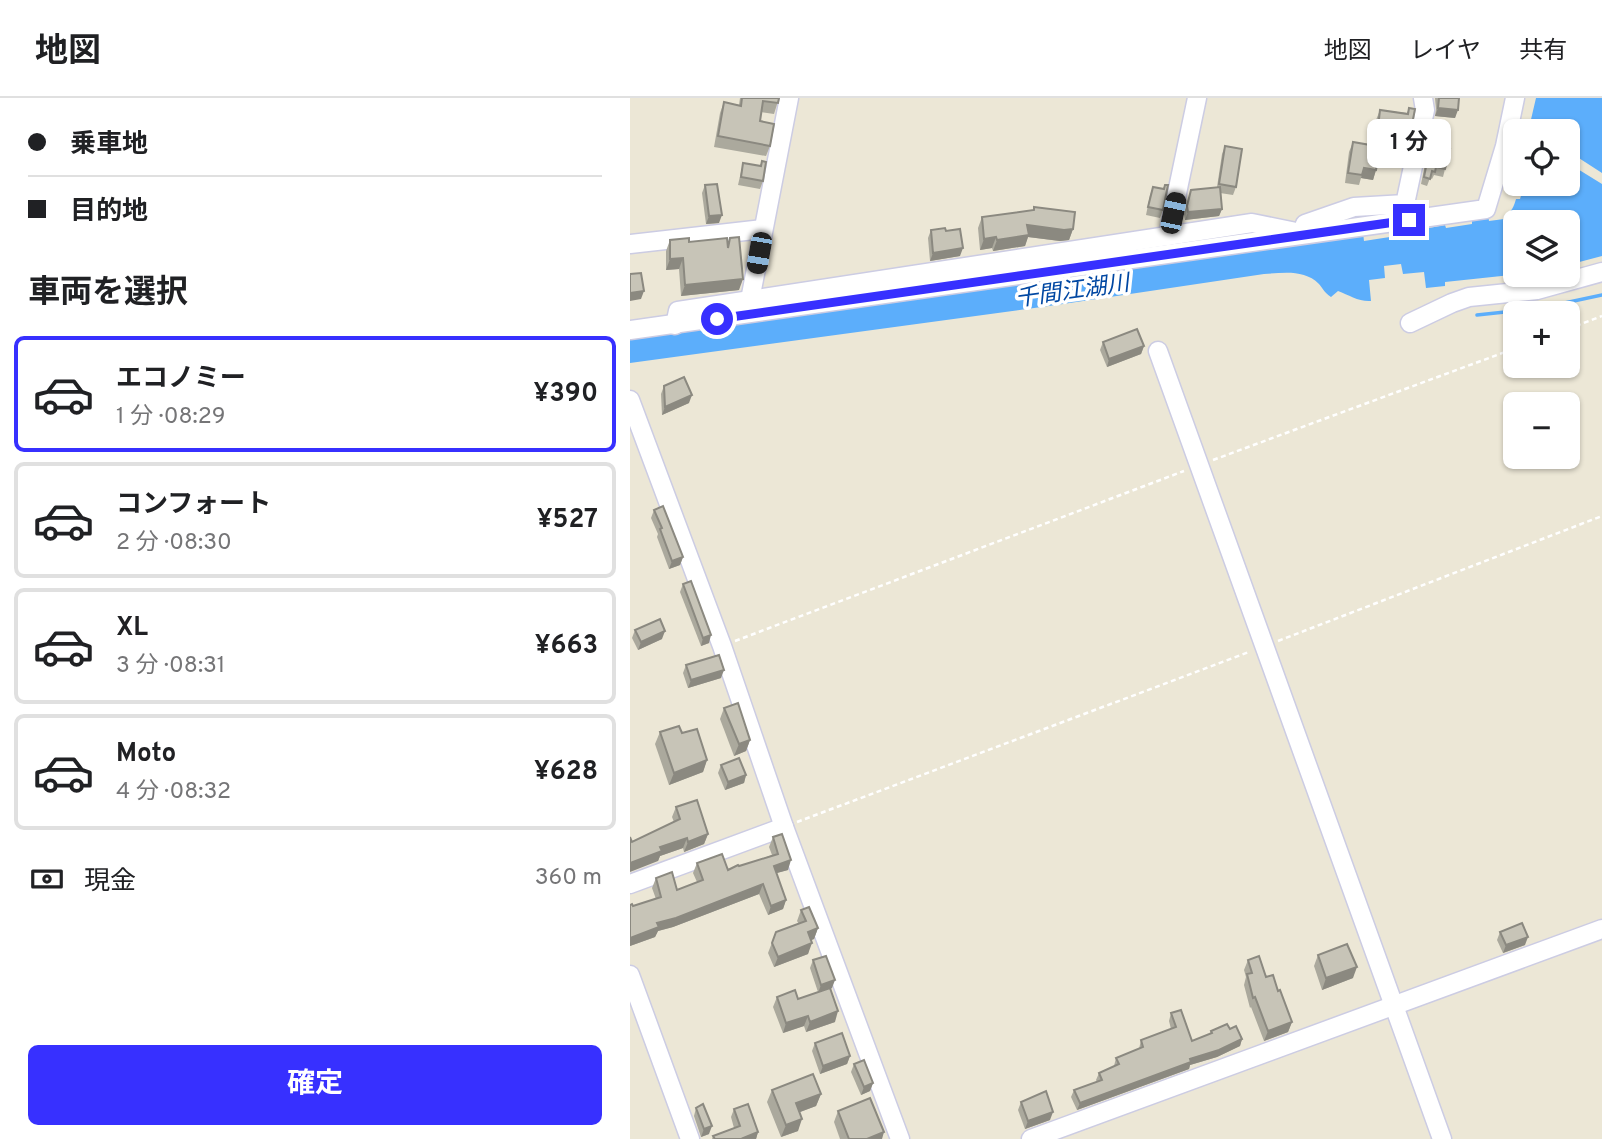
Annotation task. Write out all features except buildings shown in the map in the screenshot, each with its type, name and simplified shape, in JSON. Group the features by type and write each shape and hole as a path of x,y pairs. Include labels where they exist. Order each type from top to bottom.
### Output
{"street":[{"path":"750,300 789,98"},
{"path":"1168,236 1197,98"},
{"path":"630,330 1486,209 1505,146 1515,98"},
{"path":"1306,234 1305,224 1354,207 1405,204 1424,104"},
{"path":"675,324 678,311 1252,223 1306,234"},
{"path":"630,244 764,229"},
{"path":"1410,323 1469,297 1537,290 1602,272"},
{"path":"1158,351 1442,1139"},
{"path":"630,400 900,1139"},
{"path":"630,884 784,827"},
{"path":"1031,1139 1602,929"},
{"path":"630,975 690,1139"}],"path":[{"path":"1580,324 1602,316"},
{"path":"722,646 1503,353"},
{"path":"784,827 1602,516"}],"water":[{"path":"1536,98 1602,98 1602,173 1580,159 1580,119 1531,119"},
{"path":"1580,170 1602,184 1602,256 1580,262 1580,210 1510,210 1516,199 1521,196 1580,196"},
{"name":"千間江湖川","path":"1488,216 1489,221 1503,219 1503,276 1445,282 1445,286 1426,288 1424,272 1403,274 1401,264 1384,266 1385,278 1369,280 1371,301 1338,291 1331,297 1313,279 1300,274 1264,274 630,363 630,337 1363,233 1364,241 1422,232 1445,225 1446,228 1472,224 1472,218"}],"waterway":[{"path":"1477,315 1541,308 1602,295"}],"route":[{"path":"717,319 1409,220"}]}
